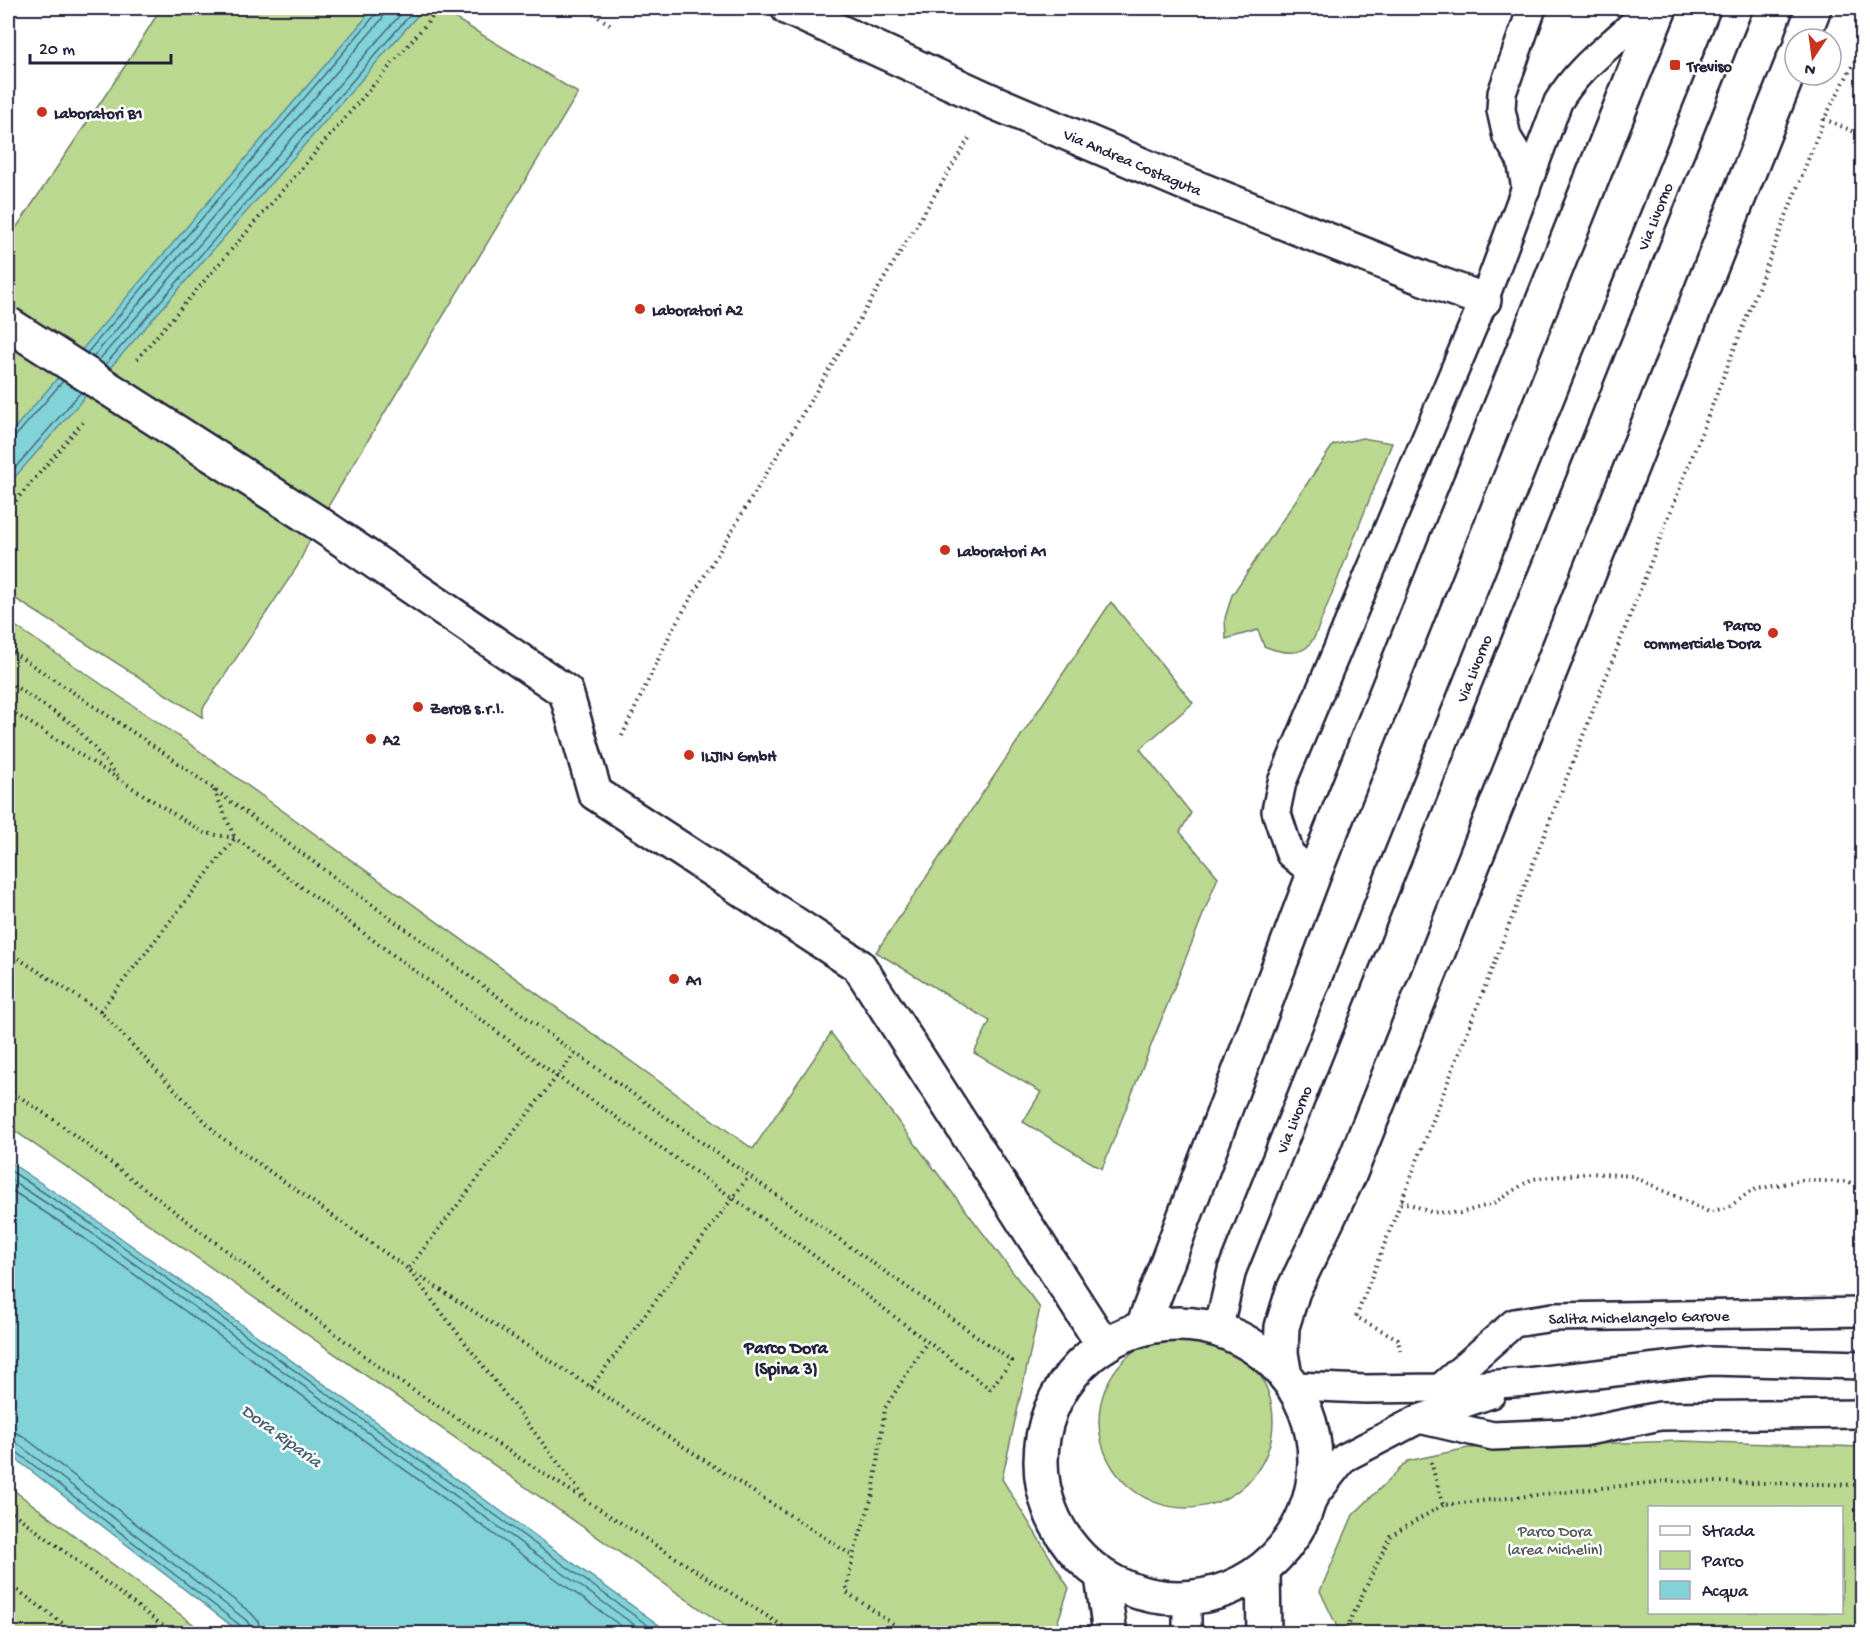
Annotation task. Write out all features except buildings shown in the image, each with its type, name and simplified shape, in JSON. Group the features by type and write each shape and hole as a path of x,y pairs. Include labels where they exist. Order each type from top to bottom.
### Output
{"main road":[{"name":"Via Andrea Costaguta","path":"788,8 991,101 1182,182 1484,300"},
{"path":"1142,1329 1314,874 1660,8"},
{"path":"1807,27 1814,8"},
{"path":"1290,1381 1248,1343 1218,1330 1162,1324 1142,1329 1104,1346 1076,1370 1056,1400 1044,1434 1041,1471 1049,1506 1065,1539 1089,1566 1126,1590 1155,1597 1211,1595 1235,1587 1263,1570 1288,1544 1306,1512 1315,1476 1313,1435 1309,1414 1290,1381 1281,1353 1282,1327 1293,1291 1350,1173 1783,86"},
{"path":"8,324 318,523 566,692 595,793 859,966 1104,1346"},
{"path":"1263,1570 1264,1634"},
{"path":"1102,1576 1110,1634"}],"lane":[{"path":"1526,189 1521,160 1507,137 1501,110 1502,93 1532,8"},
{"path":"1314,874 1290,854 1276,811 1282,782 1484,300 1558,102 1570,83 1586,65 1648,8"},
{"name":"Via Livorno","path":"1218,1330 1232,1270 1738,8"},
{"name":"Salita Michelangelo Garove","path":"1440,1388 1514,1323 1553,1317 1863,1312"},
{"path":"1290,1381 1365,1389 1440,1388 1527,1382 1710,1361 1863,1365"},
{"path":"1309,1503 1344,1458 1419,1419 1527,1382"},
{"path":"1419,1419 1493,1436 1583,1432 1660,1416 1863,1414"},
{"path":"1187,1597 1187,1634"}],"path":[{"path":"131,366 440,8"},
{"path":"583,8 613,26"},
{"path":"1356,1317 1824,119 1863,48"},
{"path":"638,702 679,618 991,101"},
{"path":"1824,119 1863,135"},
{"path":"8,510 85,420"},
{"path":"8,649 167,755 574,1053 1012,1360 990,1389 792,1239 557,1076 235,838 204,833 8,709"},
{"path":"8,682 74,725 122,781"},
{"path":"214,789 235,838"},
{"path":"100,1011 235,838"},
{"path":"8,952 100,1011 218,1135 408,1269 853,1556"},
{"path":"408,1269 574,1053"},
{"path":"8,1089 57,1122 391,1376 795,1634"},
{"path":"1401,1201 1431,1212 1460,1213 1492,1204 1532,1179 1590,1173 1632,1176 1709,1212 1729,1207 1753,1190 1802,1180 1863,1183"},
{"path":"591,1387 749,1176"},
{"path":"408,1269 588,1502"},
{"path":"908,1634 846,1592 853,1556 873,1494 885,1408 927,1342"},
{"path":"1344,1634 1390,1536 1443,1505"},
{"path":"8,1509 174,1634"},
{"path":"8,1584 77,1634"}],"green space":[{"path":"161,8 438,8 578,93 318,523 297,567 203,708 203,718 8,594 8,240 127,63"},
{"path":"1362,438 1392,443 1311,642 1306,648 1291,652 1264,646 1258,630 1226,639 1225,618 1232,595 1333,445"},
{"path":"1111,602 1193,703 1140,749 1191,813 1180,832 1218,877 1102,1169 1023,1122 1041,1092 974,1053 990,1021 876,952"},
{"path":"8,621 187,742 753,1149 831,1033 1040,1308 1002,1479 1069,1588 1054,1633 735,1633 8,1126"},
{"path":"1186,1334 1203,1335 1219,1340 1248,1359 1267,1388 1272,1404 1272,1438 1267,1454 1248,1483 1219,1502 1203,1507 1186,1508 1169,1507 1153,1502 1124,1483 1105,1454 1100,1438 1099,1421 1100,1404 1105,1388 1124,1359 1153,1340 1169,1335"},
{"name":"Parco Dora (area Michelin)","path":"1681,1441 1862,1447 1862,1633 1340,1633 1320,1591 1353,1515 1408,1461 1468,1448"},
{"path":"8,1486 205,1633 8,1633"}],"water":[{"path":"374,8 424,8 8,485 8,436"},
{"name":"Dora Riparia","path":"8,1161 96,1220 670,1633 241,1633 8,1453"}],"place":[{"name":"Treviso","path":"1675,65"},
{"name":"Laboratori B1","path":"42,112"},
{"name":"Laboratori A2","path":"640,309"},
{"name":"Laboratori A1","path":"945,550"},
{"name":"Parco commerciale Dora","path":"1773,633"},
{"name":"ZeroB s.r.l.","path":"418,707"},
{"name":"A2","path":"371,739"},
{"name":"ILJIN GmbH","path":"689,755"},
{"name":"A1","path":"674,979"}],"district":[{"name":"Parco Dora (Spina 3)","path":"786,1357"}]}
